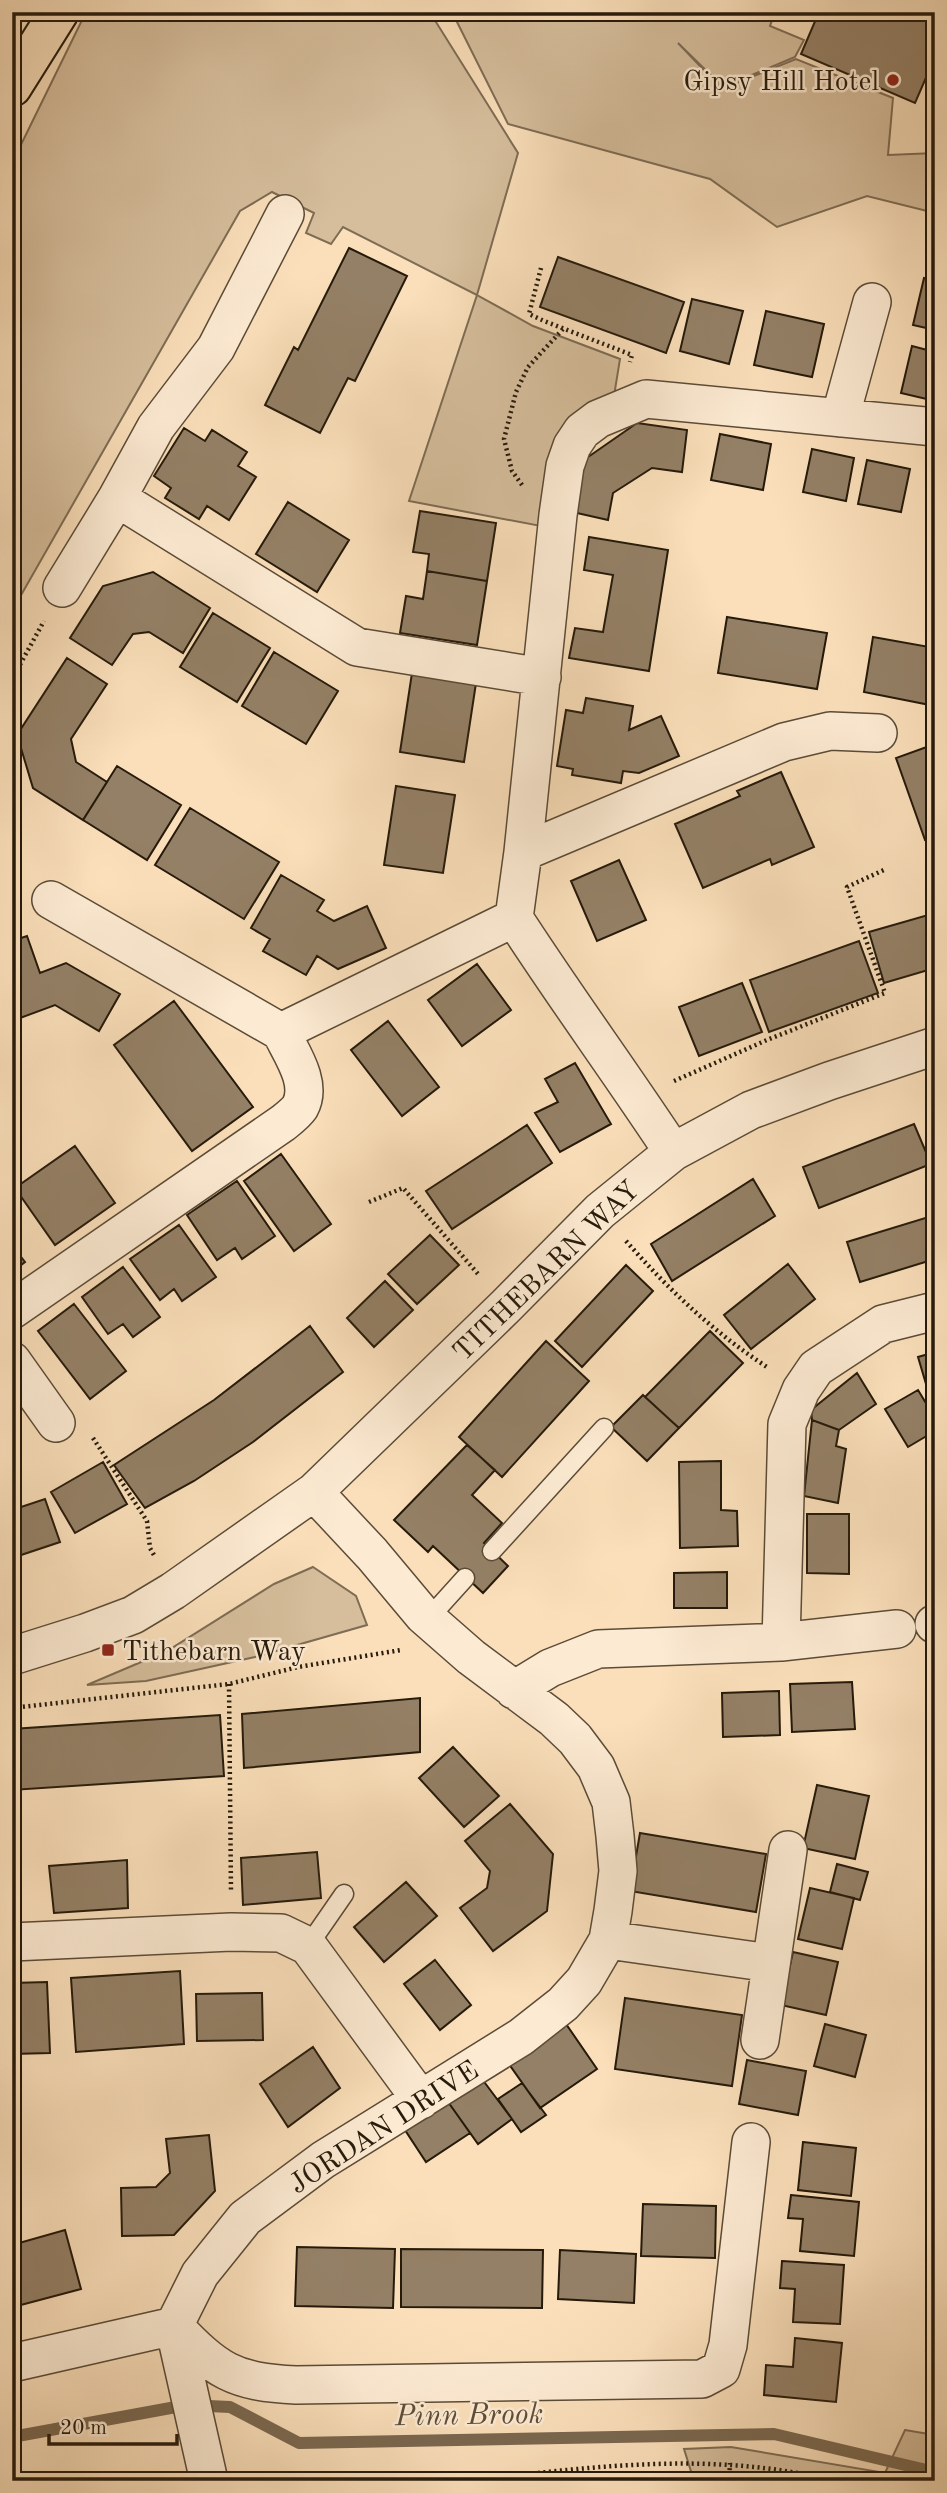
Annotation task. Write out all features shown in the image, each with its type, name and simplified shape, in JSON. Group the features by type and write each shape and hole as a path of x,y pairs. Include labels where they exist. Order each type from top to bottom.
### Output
{"highway":[{"path":"12,87 59,12"}],"street":[{"path":"62,588 117,498 156,427 216,348 285,214"},
{"path":"840,418 872,302"},
{"path":"673,1152 514,918 557,523 565,466 572,446 582,431 597,419 646,399 935,427"},
{"path":"117,498 357,647 542,677"},
{"path":"523,852 784,742 830,731 877,733"},
{"path":"12,1310 283,1123 300,1108 305,1089 299,1068 281,1032 51,900"},
{"path":"281,1032 514,918"},
{"name":"TITHEBARN WAY","path":"12,1656 133,1615 173,1591 314,1492 600,1211 673,1152 751,1110 935,1046"},
{"path":"781,1642 787,1424 801,1390 816,1368 883,1324 935,1311"},
{"path":"12,1361 56,1423"},
{"name":"JORDAN DRIVE","path":"174,2326 200,2274 245,2218 323,2160 521,2036 564,2004 584,1981 608,1940 618,1871 611,1802 596,1767 575,1739 441,1630 314,1492"},
{"path":"514,1690 550,1668 598,1649 781,1642 897,1629"},
{"path":"760,2040 788,1850"},
{"path":"12,1942 231,1932 281,1933 308,1946 421,2100"},
{"path":"608,1940 770,1963"},
{"path":"174,2326 213,2364 236,2377 261,2384 702,2379 721,2368 729,2345 751,2142"},
{"path":"12,2364 174,2326"},
{"path":"174,2326 209,2481"}],"lane":[{"path":"492,1551 604,1428"},
{"path":"441,1630 465,1578"},
{"path":"308,1946 344,1894"}],"path":[{"path":"541,268 529,314 632,355 621,408"},
{"path":"557,523 528,495 512,471 504,439 516,392 528,368 563,329"},
{"path":"12,679 62,588"},
{"path":"638,1097 767,1040 885,993 847,887 886,869"},
{"path":"369,1202 403,1188 506,1306"},
{"path":"600,1211 690,1309 736,1346"},
{"path":"56,1423 76,1412 147,1521 150,1548"},
{"path":"13,1708 229,1684 441,1630"},
{"path":"229,1684 231,1856"},
{"path":"729,2481 730,2463"},
{"path":"467,2481 593,2466 730,2463 834,2481"}],"shaded area":[{"path":"86,12 427,12 436,22 518,153 477,295 343,227 331,244 306,233 314,213 272,192 240,211 12,611 12,163"},
{"path":"452,12 775,12 770,26 804,40 795,57 723,87 678,43 722,89 796,59 893,98 888,155 935,153 935,213 867,196 777,227 710,179 508,124"},
{"path":"477,295 533,326 620,359 614,396 546,527 409,501"},
{"path":"313,1567 356,1596 367,1625 255,1657 146,1681 87,1685 167,1651 274,1584"},
{"path":"905,2430 935,2435 935,2481 694,2481 684,2449 731,2447 885,2473"}],"building":[{"name":"Gipsy Hill Hotel","path":"819,12 935,12 935,57 915,103 801,54"},
{"path":"349,248 407,276 355,381 348,378 320,433 265,405 294,347 298,350"},
{"path":"558,257 684,302 666,353 540,307"},
{"path":"924,278 935,280 935,330 913,325"},
{"path":"692,299 743,311 729,364 680,351"},
{"path":"766,311 824,324 812,377 754,365"},
{"path":"912,346 935,352 935,401 901,393"},
{"path":"637,423 687,430 682,472 652,468 613,493 608,520 568,511 578,464"},
{"path":"184,428 205,441 212,430 247,452 238,466 256,477 229,520 207,506 199,519 165,498 171,488 154,476"},
{"path":"720,434 771,444 763,490 711,480"},
{"path":"812,449 854,458 846,501 803,492"},
{"path":"867,460 910,469 901,512 858,504"},
{"path":"288,502 349,540 317,592 256,554"},
{"path":"420,511 496,523 487,581 427,571 429,554 413,552"},
{"path":"589,537 668,550 649,671 569,658 575,628 603,632 613,575 584,570"},
{"path":"427,571 487,581 477,645 400,633 406,596 423,599"},
{"path":"153,572 210,608 183,653 149,632 133,634 112,665 70,638 103,586"},
{"path":"213,613 270,648 237,702 180,667"},
{"path":"727,617 827,633 817,689 718,673"},
{"path":"873,637 935,648 935,685 930,705 864,692"},
{"path":"274,652 338,691 306,744 242,706"},
{"path":"67,658 107,684 71,739 76,762 107,782 83,820 33,788 17,735"},
{"path":"412,673 476,683 464,762 400,752"},
{"path":"586,698 633,706 629,730 661,716 679,756 639,773 623,771 621,783 572,775 573,769 557,766 566,710 583,713"},
{"path":"935,744 935,836 925,840 896,758"},
{"path":"117,766 181,805 147,860 83,820"},
{"path":"781,772 814,847 772,865 770,859 703,888 675,824 740,796 737,791"},
{"path":"396,786 455,795 443,873 384,865"},
{"path":"190,808 279,862 244,919 155,865"},
{"path":"619,860 646,920 597,941 571,881"},
{"path":"281,875 324,900 317,911 334,921 367,906 386,948 338,969 317,956 306,975 263,951 270,939 251,928"},
{"path":"935,913 935,968 884,983 869,932"},
{"path":"27,936 40,973 66,963 120,994 99,1031 55,1005 12,1021 12,941"},
{"path":"859,941 878,993 769,1032 750,980"},
{"path":"477,964 511,1010 462,1046 428,1000"},
{"path":"742,983 762,1032 699,1056 679,1007"},
{"path":"174,1001 253,1107 192,1151 114,1045"},
{"path":"388,1021 439,1087 402,1116 351,1050"},
{"path":"575,1063 611,1124 560,1152 535,1113 558,1102 545,1079"},
{"path":"914,1124 931,1164 819,1208 803,1167"},
{"path":"527,1125 552,1163 452,1229 426,1191"},
{"path":"75,1146 115,1203 55,1245 15,1188"},
{"path":"281,1154 331,1224 294,1251 244,1181"},
{"path":"753,1179 775,1216 672,1281 651,1244"},
{"path":"237,1181 275,1236 242,1259 235,1248 217,1260 187,1215"},
{"path":"935,1215 935,1259 860,1282 847,1242"},
{"path":"179,1225 216,1277 182,1301 174,1289 160,1300 130,1259"},
{"path":"430,1235 459,1265 417,1304 388,1274"},
{"path":"12,1245 25,1262 12,1272"},
{"path":"788,1264 815,1299 751,1349 724,1315"},
{"path":"626,1265 653,1291 582,1367 555,1341"},
{"path":"123,1267 160,1317 133,1337 123,1324 108,1334 82,1297"},
{"path":"385,1281 413,1310 374,1347 347,1318"},
{"path":"74,1304 126,1371 90,1399 38,1331"},
{"path":"310,1326 343,1372 253,1442 194,1481 145,1508 114,1465 214,1400"},
{"path":"710,1331 743,1363 679,1428 645,1397"},
{"path":"546,1341 589,1381 502,1477 459,1437"},
{"path":"935,1352 935,1393 929,1394 918,1357"},
{"path":"857,1373 876,1404 839,1430 812,1420 811,1410"},
{"path":"918,1390 935,1418 935,1431 908,1447 885,1409"},
{"path":"643,1395 679,1428 647,1461 611,1427"},
{"path":"812,1420 839,1430 836,1446 846,1449 838,1503 804,1496"},
{"path":"467,1445 495,1470 472,1495 502,1523 484,1543 508,1566 483,1593 433,1546 428,1552 394,1520"},
{"path":"721,1461 721,1510 737,1511 738,1546 680,1548 679,1462"},
{"path":"103,1462 127,1504 75,1533 51,1492"},
{"path":"45,1499 60,1542 12,1558 12,1510"},
{"path":"807,1514 849,1514 849,1574 807,1573"},
{"path":"727,1572 727,1608 674,1608 674,1573"},
{"path":"852,1682 855,1729 792,1732 790,1684"},
{"path":"779,1691 780,1735 723,1737 722,1693"},
{"path":"420,1698 420,1752 244,1768 242,1714"},
{"path":"220,1715 224,1776 12,1790 12,1729"},
{"path":"453,1747 499,1796 464,1827 419,1778"},
{"path":"817,1785 869,1796 855,1859 803,1848"},
{"path":"510,1804 553,1854 547,1911 493,1951 460,1908 487,1888 490,1871 465,1841"},
{"path":"640,1833 766,1854 756,1912 630,1891"},
{"path":"317,1852 321,1898 243,1905 241,1858"},
{"path":"127,1860 128,1908 54,1913 49,1866"},
{"path":"837,1864 868,1872 860,1900 830,1892"},
{"path":"406,1882 437,1916 384,1962 354,1927"},
{"path":"810,1888 854,1898 842,1949 798,1939"},
{"path":"793,1952 838,1962 826,2015 781,2005"},
{"path":"435,1960 471,2005 440,2030 404,1984"},
{"path":"180,1971 184,2044 76,2052 71,1978"},
{"path":"47,1982 50,2053 12,2054 12,1983"},
{"path":"262,1993 263,2040 197,2041 196,1994"},
{"path":"625,1998 742,2015 732,2086 615,2069"},
{"path":"564,2021 597,2069 540,2108 506,2060"},
{"path":"825,2024 866,2035 855,2077 814,2066"},
{"path":"313,2047 340,2088 288,2127 260,2084"},
{"path":"747,2060 806,2071 798,2115 739,2104"},
{"path":"479,2075 512,2119 478,2144 446,2099"},
{"path":"522,2083 546,2115 521,2132 498,2099"},
{"path":"446,2099 470,2133 426,2162 403,2127"},
{"path":"209,2135 215,2191 174,2235 122,2236 121,2188 156,2187 170,2173 166,2139"},
{"path":"803,2142 856,2148 851,2196 798,2190"},
{"path":"791,2195 859,2202 854,2256 800,2251 803,2219 788,2218"},
{"path":"643,2204 716,2206 715,2258 641,2256"},
{"path":"65,2230 81,2289 17,2306 12,2290 12,2245"},
{"path":"297,2247 395,2249 393,2308 295,2306"},
{"path":"401,2249 543,2250 542,2308 401,2307"},
{"path":"560,2250 636,2254 634,2303 558,2299"},
{"path":"782,2261 844,2265 840,2324 793,2322 795,2289 780,2288"},
{"path":"931,2309 935,2310 935,2352 926,2351"},
{"path":"795,2338 842,2343 836,2402 764,2395 766,2365 793,2367"}],"waterway":[{"name":"Pinn Brook","path":"12,2437 187,2405 230,2407 299,2443 774,2434 935,2472"}],"place":[{"name":"Gipsy Hill Hotel","path":"893,80"},
{"name":"Tithebarn Way","path":"108,1650"}]}
